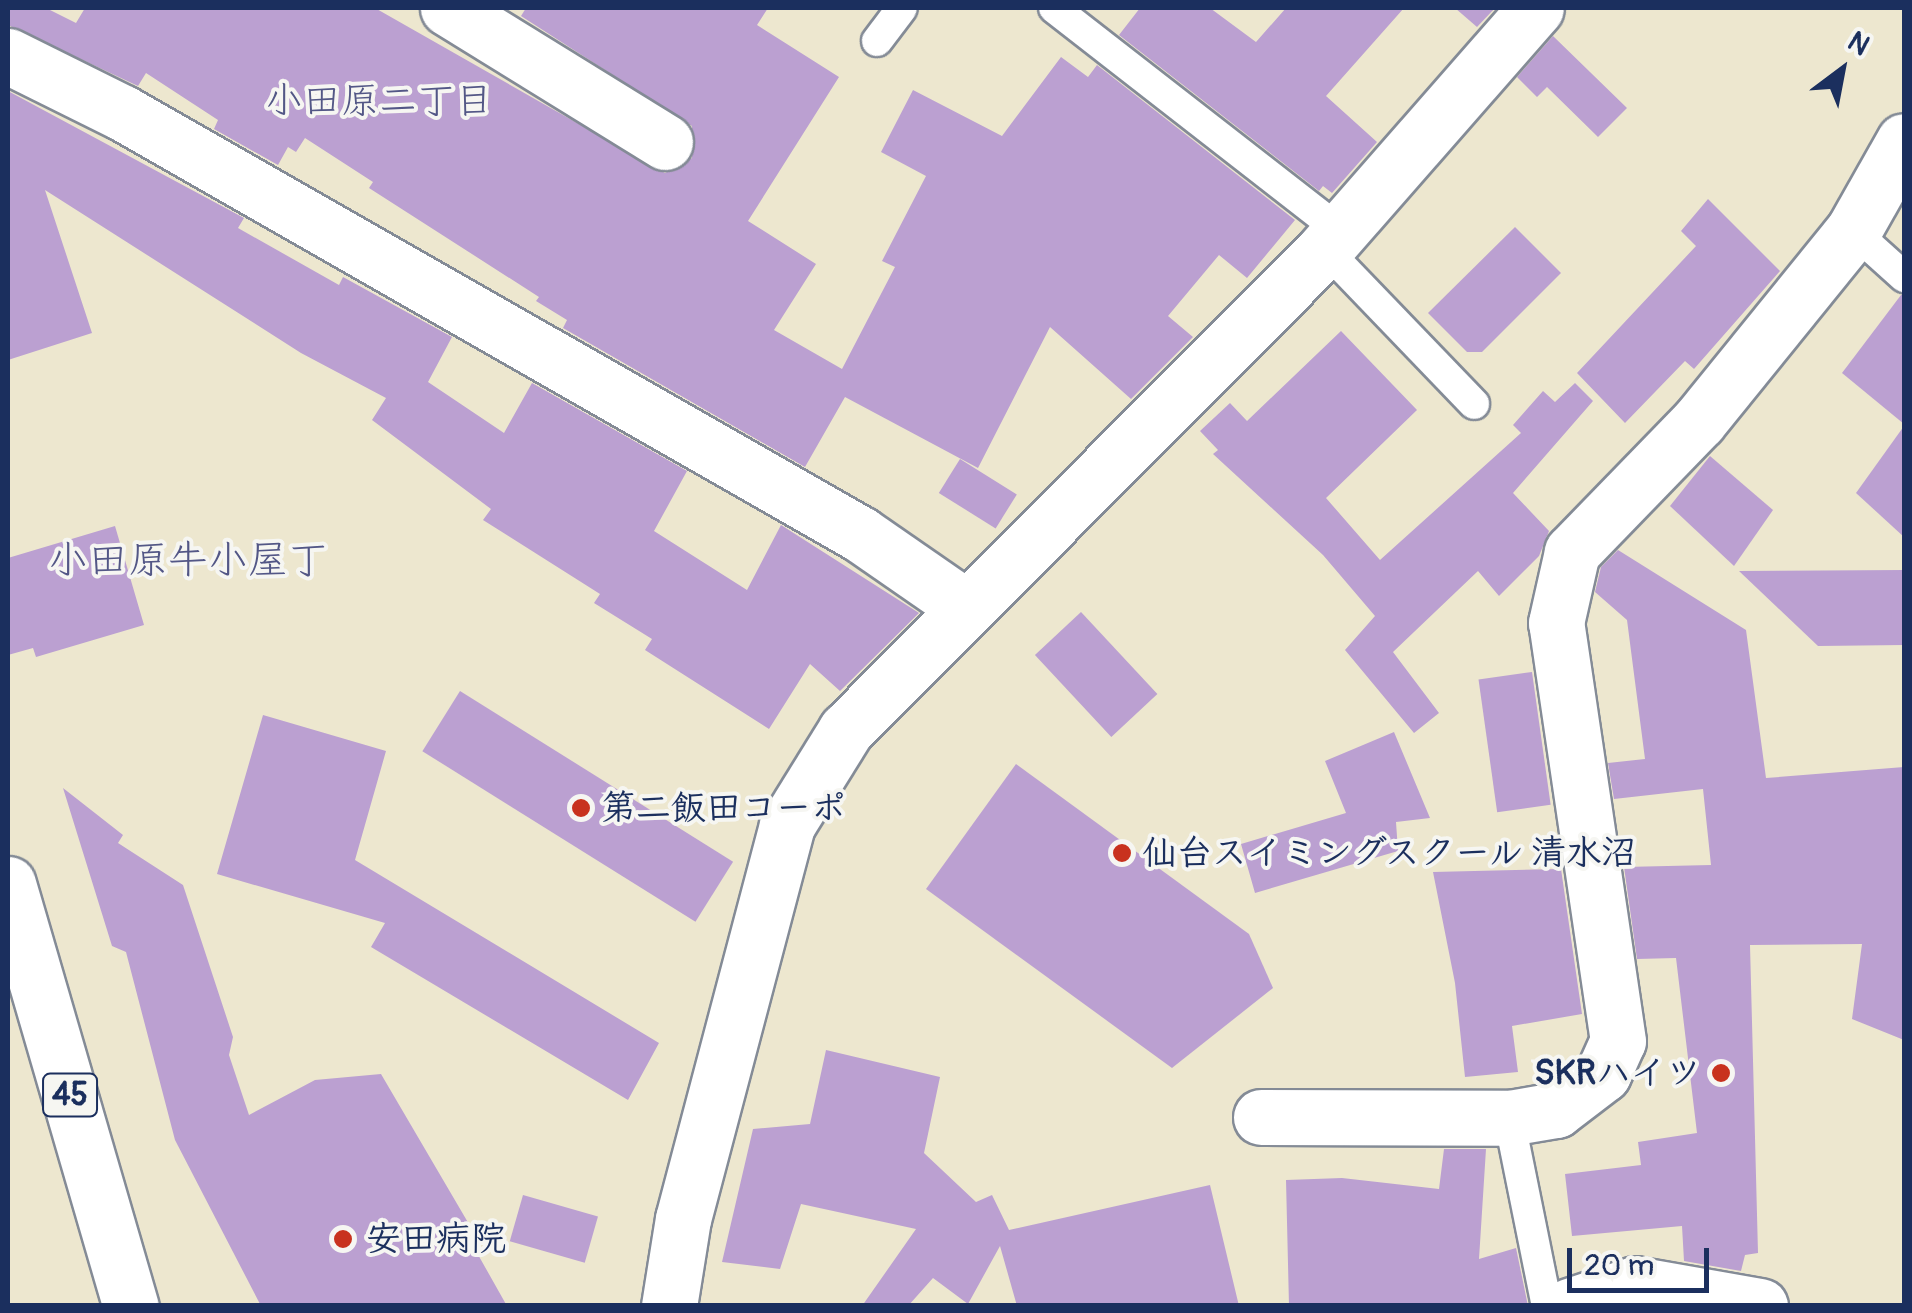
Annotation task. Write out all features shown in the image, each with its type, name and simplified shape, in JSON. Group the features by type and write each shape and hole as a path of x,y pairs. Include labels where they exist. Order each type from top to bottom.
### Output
{"main road":[{"path":"448,8 665,142"},
{"path":"669,1306 683,1219 787,826 846,730 964,606 1332,240 1536,8"},
{"path":"8,56 124,113 860,534 964,606"},
{"path":"1260,1116 1509,1118 1556,1110 1604,1074 1618,1041 1556,623 1572,552 1699,421 1852,231 1904,140"},
{"name":"45","path":"8,884 130,1306"},
{"path":"1569,1306 1635,1284 1760,1306"}],"lane":[{"path":"877,41 902,8"},
{"path":"1054,8 1332,240 1474,404"},
{"path":"1852,231 1904,277"},
{"path":"1509,1118 1547,1306"}],"building":[{"path":"8,8 46,8 76,23 85,8 375,8 665,173 692,158 692,126 521,16 526,8 768,8 757,25 839,77 748,221 816,264 774,330 842,369 895,267 882,261 926,176 881,152 913,90 1002,136 1061,57 1088,77 1097,65 1295,220 1247,278 1219,255 1168,316 1193,337 1131,399 1050,327 978,468 845,397 805,467 563,328 567,320 536,301 539,297 369,188 373,182 305,138 296,152 288,147 278,165 214,129 218,120 146,73 138,86 8,25"},
{"path":"1140,8 1210,8 1256,42 1286,8 1404,8 1326,96 1377,142 1332,193 1323,186 1319,191 1119,35"},
{"path":"1455,8 1495,8 1477,27"},
{"path":"1553,36 1627,108 1598,137 1547,87 1537,97 1517,77"},
{"path":"8,91 244,218 238,228 339,285 343,277 452,337 428,382 504,433 532,383 687,471 654,531 747,590 781,525 919,613 840,691 810,664 769,729 645,650 652,639 594,603 600,594 483,520 491,509 372,420 386,398 301,353 45,190 92,333 8,360"},
{"path":"1708,199 1780,271 1694,369 1685,361 1625,423 1577,373 1696,246 1681,231"},
{"path":"1515,227 1561,273 1482,352 1467,352 1428,313"},
{"path":"1904,295 1904,424 1842,373"},
{"path":"1341,331 1417,410 1326,498 1380,560 1521,433 1513,425 1543,391 1555,402 1575,383 1593,401 1513,493 1549,531 1539,556 1499,596 1478,571 1393,652 1439,713 1414,733 1345,650 1375,616 1323,555 1213,454 1218,450 1200,431 1230,403 1247,421"},
{"path":"1904,426 1904,537 1856,493"},
{"path":"1710,456 1773,510 1734,566 1670,506"},
{"path":"960,459 1017,495 996,528 939,493"},
{"path":"115,526 144,625 36,657 33,648 8,655 8,558"},
{"path":"1618,550 1746,630 1766,778 1904,767 1904,1040 1852,1019 1862,944 1750,945 1758,1253 1745,1255 1741,1271 1684,1261 1682,1226 1572,1236 1565,1174 1641,1165 1638,1142 1697,1133 1676,958 1637,959 1624,867 1711,865 1703,789 1614,799 1608,763 1645,759 1627,620 1595,592 1601,567"},
{"path":"1904,570 1904,645 1818,646 1739,571"},
{"path":"1081,612 1157,694 1111,737 1035,655"},
{"path":"1532,672 1551,805 1497,812 1479,680"},
{"name":"第二飯田コーポ","path":"460,691 733,862 695,922 422,751"},
{"path":"263,715 386,751 355,860 659,1043 628,1100 371,947 385,923 217,874"},
{"path":"1394,732 1430,818 1396,822 1398,851 1255,893 1241,844 1346,813 1325,761"},
{"path":"1016,764 1249,934 1273,988 1172,1068 926,889"},
{"path":"63,788 123,835 118,843 183,885 233,1037 229,1055 249,1115 315,1080 381,1074 473,1231 463,1228 507,1306 261,1306 175,1140 126,952 112,946"},
{"path":"1561,869 1582,1014 1512,1026 1518,1072 1465,1077 1455,983 1433,872"},
{"path":"826,1050 940,1077 924,1153 976,1202 992,1195 1009,1230 1210,1185 1239,1306 1017,1306 1000,1246 968,1304 933,1278 908,1306 862,1306 916,1229 801,1204 780,1269 722,1262 753,1129 810,1124"},
{"path":"1444,1149 1486,1149 1479,1259 1516,1248 1528,1306 1289,1306 1286,1180 1342,1178 1439,1189"},
{"path":"523,1195 598,1216 585,1263 510,1241"}],"place":[{"name":"第二飯田コーポ","path":"581,808"},
{"name":"仙台スイミングスクール 清水沼","path":"1122,853"},
{"name":"SKRハイツ","path":"1721,1073"},
{"name":"安田病院","path":"343,1239"}],"district":[{"name":"小田原二丁目","path":"379,102"},
{"name":"小田原牛小屋丁","path":"188,561"}]}
